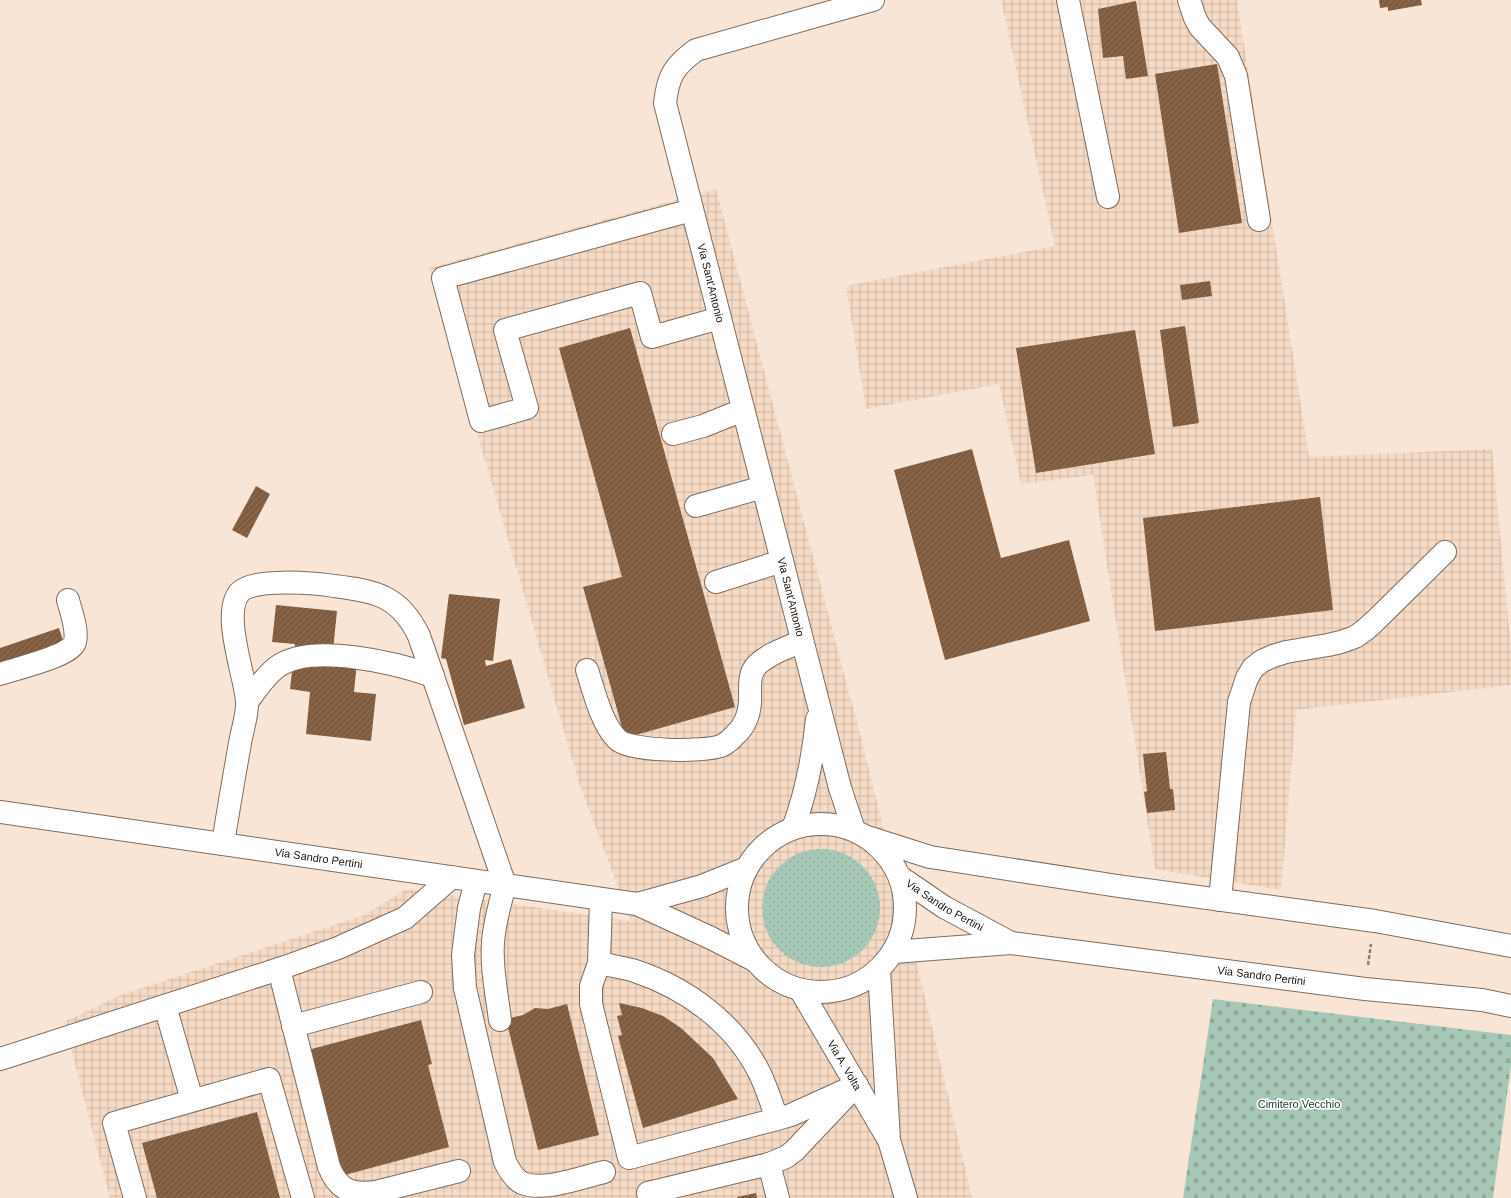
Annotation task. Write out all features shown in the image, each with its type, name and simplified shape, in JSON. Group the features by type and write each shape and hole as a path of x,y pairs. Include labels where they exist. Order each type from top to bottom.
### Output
{"street":[{"name":"Via Sant'Antonio","path":"860,833 844,804 665,103 667,87 673,72 683,59 696,50 873,0"},
{"path":"1068,0 1108,197"},
{"path":"1189,0 1195,18 1200,27 1228,57 1236,76 1259,220"},
{"path":"692,210 443,278 481,420 527,408 505,330 640,293 652,337 720,318"},
{"path":"673,434 702,426 743,410"},
{"path":"696,506 763,487"},
{"path":"1220,900 1239,702 1247,678 1253,668 1273,656 1286,652 1341,642 1365,630 1444,552"},
{"path":"716,582 782,561"},
{"path":"222,844 247,702 233,626 233,608 239,593 245,588 263,583 330,585 362,590 387,598 402,609 414,624 419,636 506,885 495,926 493,943 500,1020"},
{"path":"0,674 58,656 68,651 75,644 76,633 68,600"},
{"path":"587,670 605,721 618,741 630,746 643,748 682,749 719,746 728,742 743,726 748,715 750,704 751,674 756,666 769,656 802,641"},
{"path":"247,702 277,666 288,661 318,655 366,658 413,669 433,676"},
{"name":"Via Sant'Antonio","path":"793,828 800,811 809,778 819,704"},
{"name":"Via Sandro Pertini","path":"0,812 637,904 711,938 754,960"},
{"path":"860,833 881,848 892,861 900,877 906,908 905,923 893,952 879,970 862,982 843,990 822,993 801,990 783,984 767,974 754,960 742,938 737,915 738,891 747,868 759,851 775,837 793,828 812,824 831,824 860,833 930,857 1220,900 1375,921 1511,946"},
{"name":"Via Sandro Pertini","path":"637,904 702,886 747,868"},
{"name":"Via Sandro Pertini","path":"900,877 944,906 1011,943"},
{"path":"0,1059 279,969 338,948 399,921 416,910 452,878"},
{"path":"476,881 469,908 466,932 464,955 465,988 508,1170 521,1183 536,1186 553,1184 604,1172"},
{"path":"600,899 599,963 591,986 591,1004 629,1158 791,1115 857,1085"},
{"name":"Via Sandro Pertini","path":"893,952 1011,943 1365,989 1482,1000 1511,1006"},
{"path":"599,963 633,971 669,985 687,995 717,1018 740,1042 759,1071 777,1118"},
{"path":"279,969 329,1167 332,1177 338,1184 355,1193 376,1192 459,1171"},
{"name":"Via A. Volta","path":"879,970 889,1140 906,1198"},
{"name":"Via A. Volta","path":"801,990 889,1140"},
{"path":"293,1026 421,992"},
{"path":"165,1006 192,1100"},
{"path":"136,1198 114,1123 268,1079 303,1198"},
{"path":"648,1193 769,1164 786,1157 794,1151 857,1085"},
{"path":"769,1164 778,1198"}],"path":[{"path":"1365,989 1375,921"}],"shaded area":[{"path":"1001,0 1237,0 1309,457 1492,449 1511,649 1511,685 1296,710 1281,890 1155,869 1093,475 1021,484 999,384 866,409 846,286 1055,246"},
{"path":"716,189 862,742 923,989 972,1198 110,1198 64,1022 121,995 365,915 407,889 631,921 579,783 429,268"}],"green space":[{"path":"821,849 844,853 863,866 876,885 880,908 876,931 863,950 844,963 821,967 798,963 779,950 766,931 762,908 766,885 779,866 798,853"},
{"name":"Cimitero Vecchio","path":"1213,999 1511,1035 1511,1065 1493,1198 1183,1198"}],"building":[{"path":"1379,0 1421,0 1422,5 1388,11 1388,7 1380,8"},
{"path":"1136,1 1148,76 1126,79 1123,56 1103,58 1098,9"},
{"path":"1217,64 1242,223 1179,233 1155,74"},
{"path":"1210,281 1212,296 1182,300 1180,285"},
{"path":"1185,326 1199,423 1173,427 1160,330"},
{"path":"630,328 735,707 625,738 583,587 622,577 559,348"},
{"path":"1135,330 1155,454 1036,473 1016,348"},
{"path":"972,449 1001,558 1069,540 1090,621 945,660 894,470"},
{"path":"256,486 270,494 247,538 232,530"},
{"path":"1320,497 1333,610 1155,631 1143,518"},
{"path":"449,594 500,599 493,661 485,660 486,666 511,659 525,708 464,725 446,659 441,658"},
{"path":"276,605 337,611 333,650 358,652 354,692 376,694 371,741 306,734 310,692 290,689 295,644 272,642"},
{"path":"59,628 65,647 0,668 0,648"},
{"path":"1166,752 1170,789 1173,789 1175,810 1147,813 1144,792 1147,791 1143,754"},
{"path":"619,1003 642,1008 663,1016 681,1028 713,1058 738,1099 643,1128 618,1036 622,1035 617,1016 622,1015"},
{"path":"567,1004 599,1135 538,1150 506,1019 523,1015 535,1008 548,1009"},
{"path":"421,1020 432,1064 428,1065 449,1147 341,1176 304,1051"},
{"path":"257,1112 280,1198 157,1198 142,1143"},
{"path":"756,1193 757,1198 737,1198 737,1197"}]}
